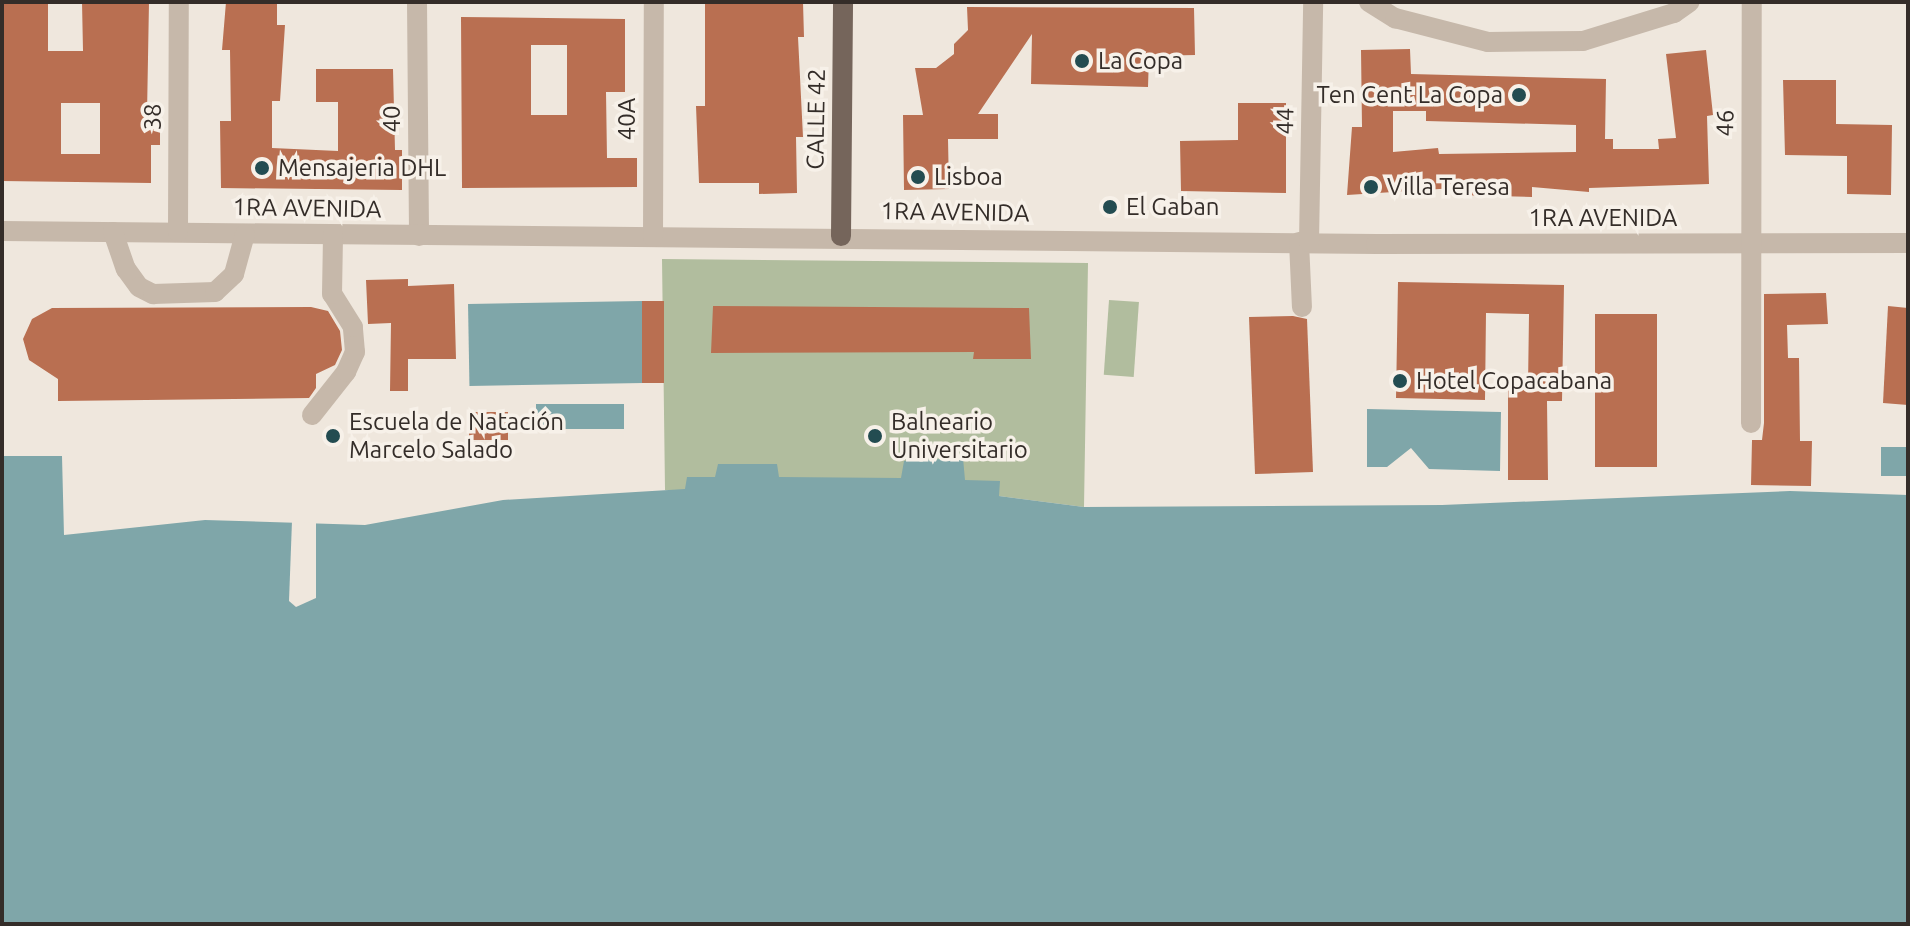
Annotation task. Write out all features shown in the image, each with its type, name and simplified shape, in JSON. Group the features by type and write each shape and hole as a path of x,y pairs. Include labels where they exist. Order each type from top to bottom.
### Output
{"main road":[{"name":"CALLE 42","path":"841,236 843,2"}],"street":[{"name":"38","path":"178,232 179,2"},
{"name":"40","path":"417,2 419,236"},
{"name":"40A","path":"653,237 654,2"},
{"name":"44","path":"1302,307 1313,2"},
{"path":"1369,2 1395,18 1488,42 1583,41 1674,13 1690,2"},
{"name":"46","path":"1751,423 1752,2"},
{"name":"1RA AVENIDA","path":"2,231 1750,245 1908,243"},
{"path":"113,232 126,269 139,287 153,294 215,292 234,274 245,234"},
{"path":"312,415 346,372 355,352 353,327 332,294 333,235"}],"green space":[{"name":"Balneario Universitario","path":"662,259 1088,263 1084,507 999,496 665,490"},
{"path":"1109,300 1139,302 1134,377 1104,375"}],"water":[{"path":"642,301 643,383 469,386 468,304"},
{"path":"536,404 624,404 624,429 536,429"},
{"path":"1367,409 1501,412 1500,471 1429,469 1411,448 1387,467 1367,467"},
{"path":"1881,447 1908,447 1908,476 1881,476"},
{"path":"2,456 62,456 64,535 205,520 365,525 503,500 685,489 687,477 715,477 718,464 777,464 779,477 901,478 904,461 963,458 965,480 1000,481 999,496 1084,507 1442,505 1790,491 1908,495 1908,924 2,924"}],"pier":[{"path":"292,521 316,523 316,598 296,607 289,601"}],"building":[{"path":"2,2 48,2 48,51 83,51 82,2 149,2 147,114 160,114 160,145 151,145 151,183 2,181","holes":["61,103 100,103 100,154 61,154"]},
{"path":"226,2 277,2 277,25 285,25 280,101 272,101 272,148 338,151 338,102 316,102 316,69 393,69 395,150 402,150 402,190 221,188 220,121 231,121 230,50 222,50"},
{"path":"705,2 803,2 804,37 798,37 803,137 796,137 797,193 759,194 759,183 699,183 696,106 705,106"},
{"path":"967,7 1194,8 1195,55 1149,56 1148,87 1031,84 1032,34 978,114 998,114 998,139 948,139 949,189 904,190 903,115 923,115 915,68 936,68 954,54 954,44 968,30"},
{"path":"461,17 625,19 625,92 606,92 607,158 637,158 637,187 462,188","holes":["531,45 567,45 567,115 531,115"]},
{"path":"1410,49 1411,74 1606,79 1605,139 1613,139 1613,149 1659,149 1658,139 1676,138 1666,54 1706,50 1713,115 1707,116 1709,184 1589,188 1589,192 1532,187 1532,197 1455,195 1455,188 1347,195 1352,127 1362,127 1361,50","holes":["1393,111 1426,111 1426,121 1576,125 1576,152 1439,154 1438,148 1393,152"]},
{"path":"1783,80 1836,80 1836,124 1892,125 1891,195 1847,194 1847,156 1785,155"},
{"path":"1238,103 1286,103 1286,193 1181,191 1180,141 1238,140"},
{"path":"408,279 408,286 454,284 456,359 408,359 408,391 390,391 391,323 368,324 366,280"},
{"path":"1398,282 1564,285 1562,401 1547,401 1548,480 1508,480 1508,385 1528,386 1529,314 1486,313 1485,400 1396,398"},
{"path":"1826,293 1828,324 1787,325 1788,358 1799,358 1800,441 1812,441 1811,486 1751,485 1752,440 1762,440 1764,423 1764,294"},
{"path":"642,301 664,301 664,383 642,383"},
{"path":"713,306 1029,308 1031,359 973,359 974,352 711,353"},
{"path":"1888,306 1908,308 1908,405 1883,403"},
{"path":"311,307 328,311 340,331 342,350 335,365 316,374 316,388 309,398 58,401 58,379 29,360 23,339 32,319 52,308"},
{"path":"1595,314 1657,314 1657,467 1595,467"},
{"path":"1293,316 1307,319 1313,472 1255,474 1249,317"},
{"path":"469,412 508,412 508,440 469,440"}],"place":[{"name":"La Copa","path":"1082,61"},
{"name":"Ten Cent La Copa","path":"1519,95"},
{"name":"Mensajeria DHL","path":"262,168"},
{"name":"Lisboa","path":"918,177"},
{"name":"Villa Teresa","path":"1371,187"},
{"name":"El Gaban","path":"1110,207"},
{"name":"Hotel Copacabana","path":"1400,381"},
{"name":"Escuela de Natación Marcelo Salado","path":"333,436"},
{"name":"Balneario Universitario","path":"875,436"}]}
